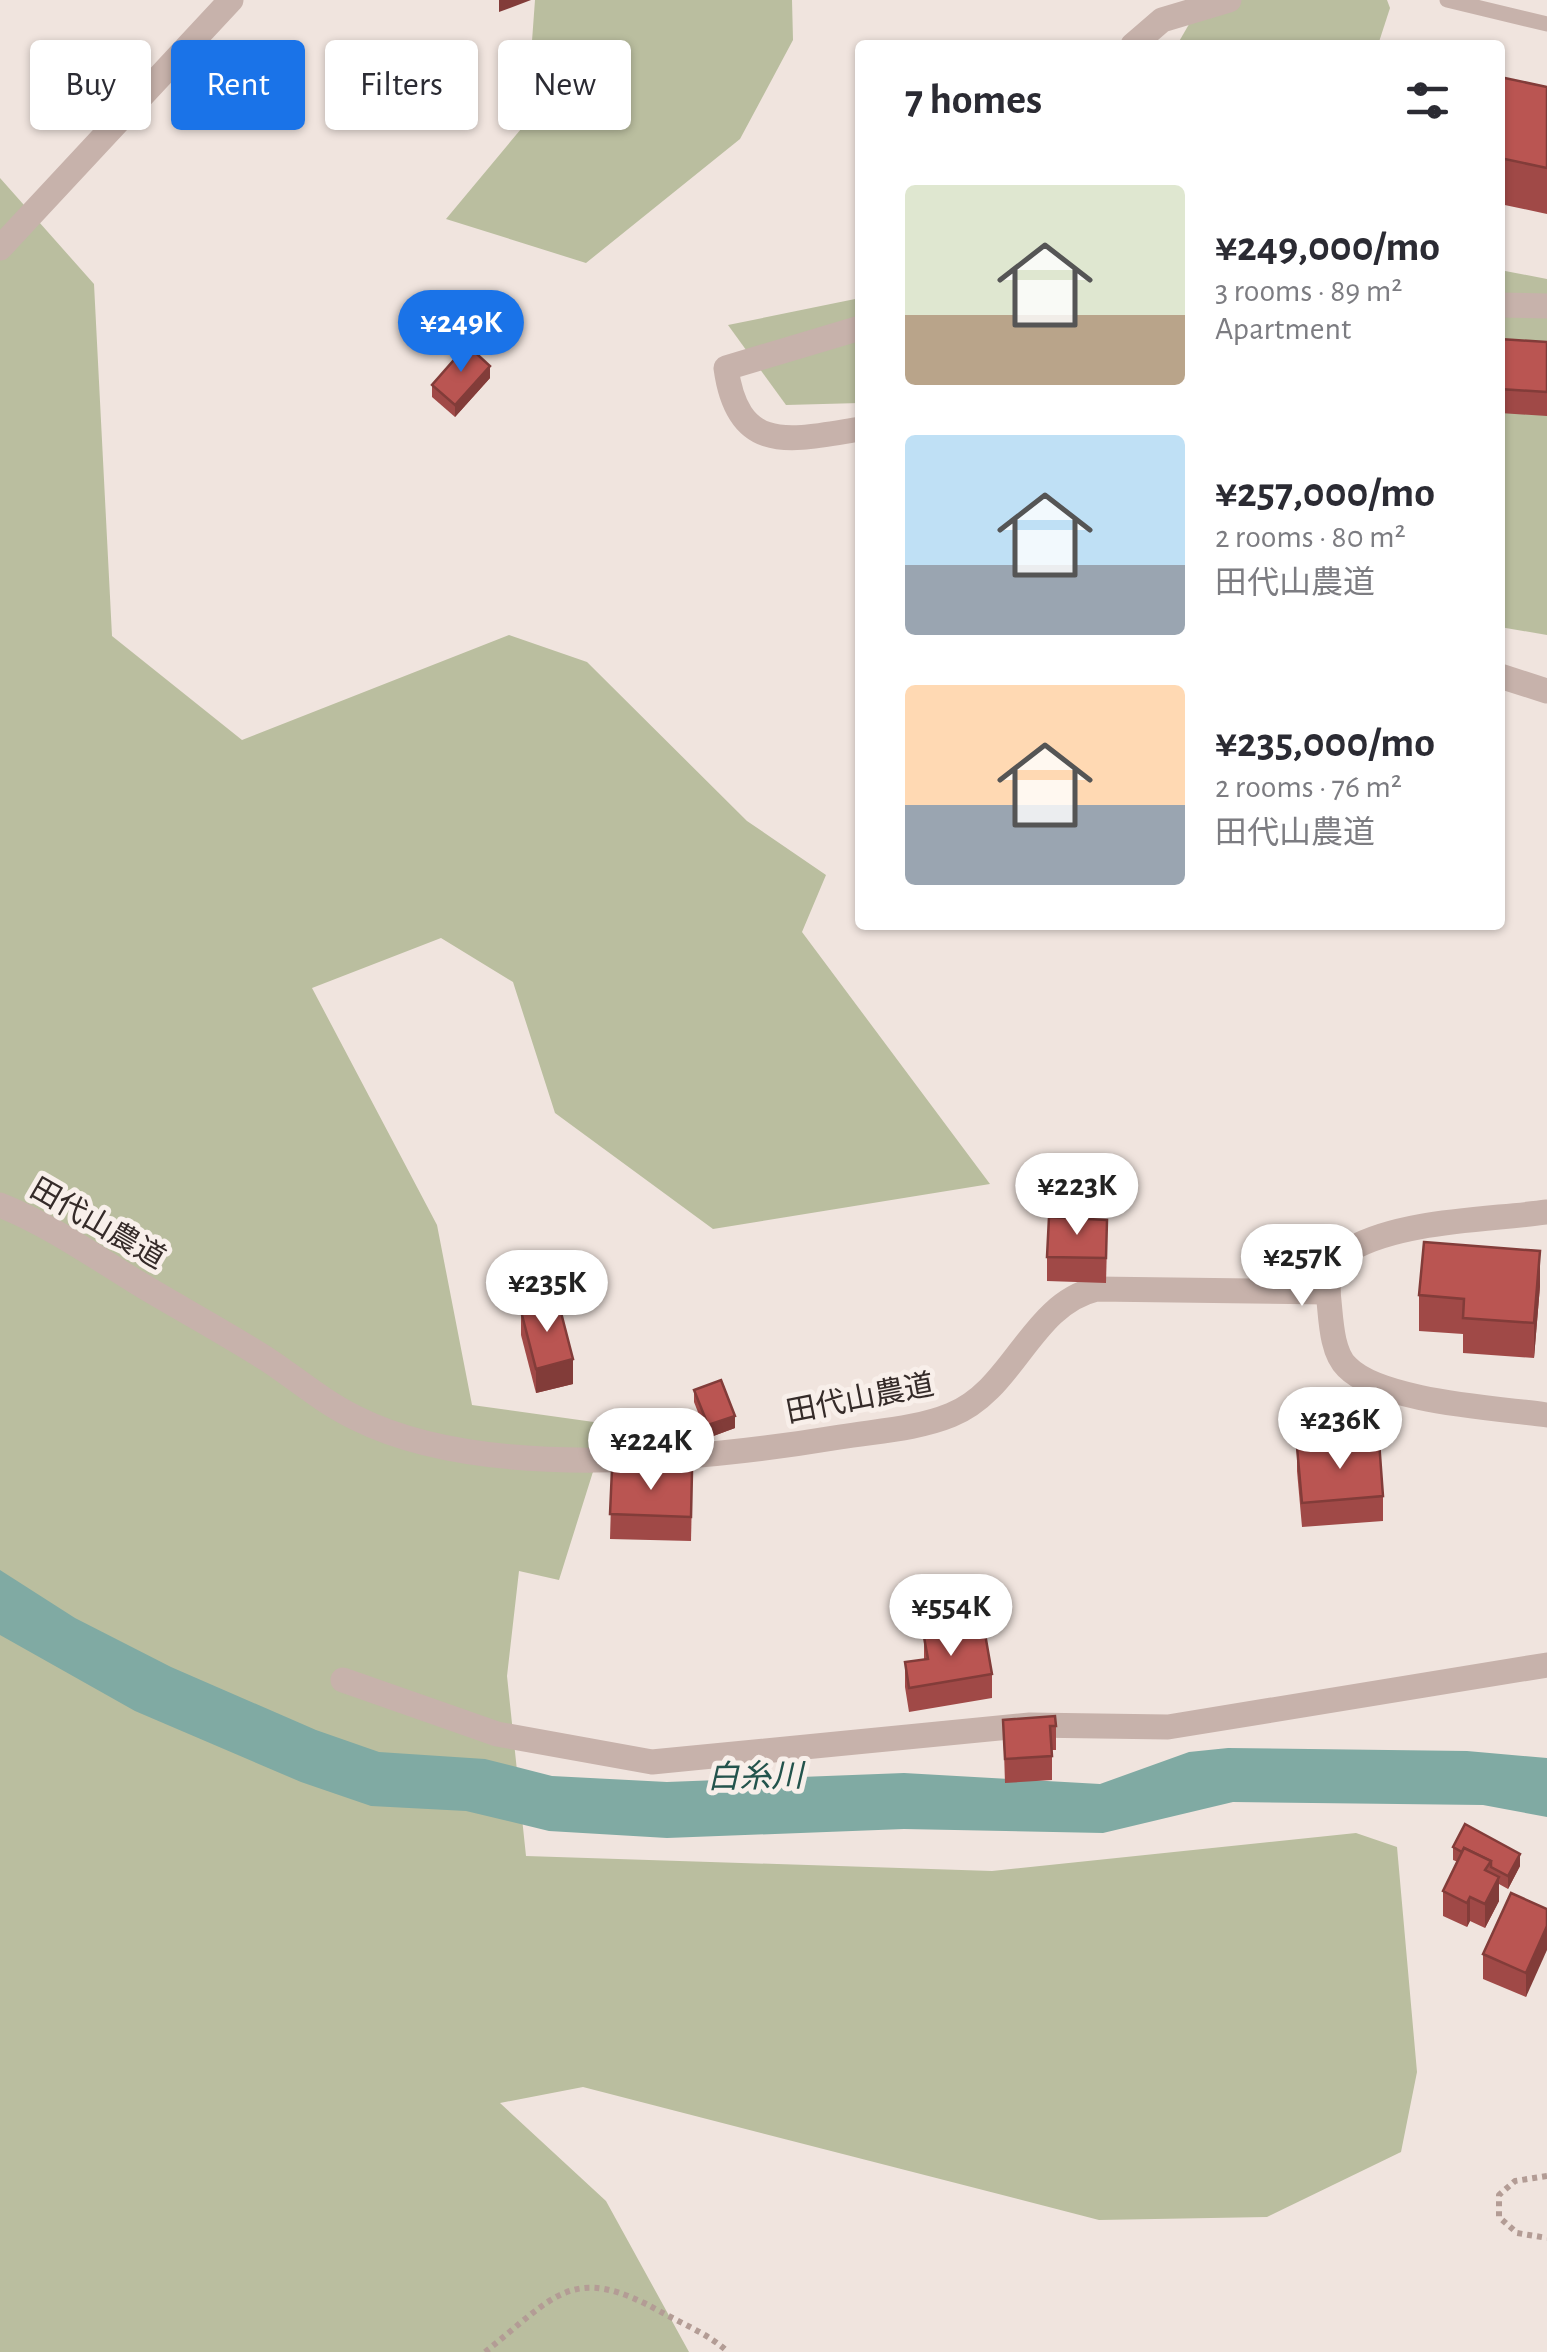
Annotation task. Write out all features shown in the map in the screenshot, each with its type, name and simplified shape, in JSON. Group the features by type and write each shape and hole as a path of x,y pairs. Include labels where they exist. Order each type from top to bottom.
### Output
{"street":[{"path":"0,248 231,0"},
{"path":"1139,40 1162,20 1230,0"},
{"path":"1505,304 1547,306"},
{"path":"855,329 726,368 729,395 741,420 760,435 786,439 855,430"},
{"path":"1505,678 1547,691"},
{"name":"田代山農道","path":"0,1204 270,1361 313,1395 359,1420 427,1446 480,1455 619,1458 758,1450 897,1428 953,1414 991,1386 1072,1295 1096,1289 1328,1292"},
{"path":"1547,1212 1379,1236 1348,1250 1333,1264 1328,1292 1332,1334 1346,1367 1390,1391 1547,1415"},
{"path":"343,1680 497,1734 652,1762 1030,1724 1168,1727 1547,1665"}],"lane":[{"path":"1446,0 1547,24"}],"path":[{"path":"1547,2176 1516,2181 1507,2188 1499,2195 1498,2216 1516,2233 1547,2238"},
{"path":"485,2352 556,2296 587,2284 622,2290 728,2352"}],"green space":[{"path":"535,0 792,0 793,40 740,139 586,263 446,219 520,130 631,130 631,40 532,40"},
{"path":"1203,0 1387,0 1390,8 1380,40 1180,40"},
{"path":"0,178 94,284 112,636 242,740 509,635 587,662 747,821 826,875 802,932 990,1184 713,1229 555,1113 513,982 441,938 312,988 437,1225 472,1405 608,1424 559,1580 519,1571 507,1676 526,1856 992,1871 1356,1833 1397,1847 1417,2072 1401,2152 1267,2217 1099,2220 583,2087 500,2103 606,2201 689,2352 0,2352"},
{"path":"1505,271 1547,279 1547,635 1505,628"},
{"path":"855,299 855,403 786,405 728,325"}],"water":[{"path":"0,1570 75,1618 171,1667 316,1730 379,1752 485,1759 552,1776 667,1782 904,1773 1100,1784 1189,1752 1228,1748 1467,1751 1547,1758 1547,1817 1483,1805 1233,1802 1103,1833 904,1829 667,1838 549,1831 466,1811 371,1806 301,1782 135,1711 0,1635"}],"building":[{"path":"1505,78 1547,87 1547,168 1505,159"},
{"path":"1505,339 1547,342 1547,392 1505,389"},
{"path":"467,345 490,366 455,405 432,385"},
{"path":"1049,1217 1107,1220 1106,1258 1047,1257"},
{"path":"1424,1242 1540,1251 1534,1323 1463,1318 1464,1299 1419,1295"},
{"path":"558,1301 573,1359 536,1369 521,1311"},
{"path":"721,1380 735,1416 708,1425 694,1390"},
{"path":"1379,1441 1383,1496 1302,1503 1297,1447"},
{"path":"612,1469 692,1471 691,1517 610,1514"},
{"path":"984,1628 992,1674 909,1688 905,1662 928,1659 924,1637"},
{"path":"1055,1716 1056,1726 1050,1726 1052,1756 1005,1759 1003,1720"},
{"path":"1465,1824 1520,1854 1508,1876 1491,1867 1491,1861 1453,1847"},
{"path":"1464,1848 1491,1861 1485,1870 1499,1877 1485,1904 1470,1897 1467,1903 1443,1891"},
{"path":"1511,1893 1547,1909 1547,1926 1526,1973 1483,1954"}],"water label":[{"name":"白糸川","path":"755,1776"}]}
